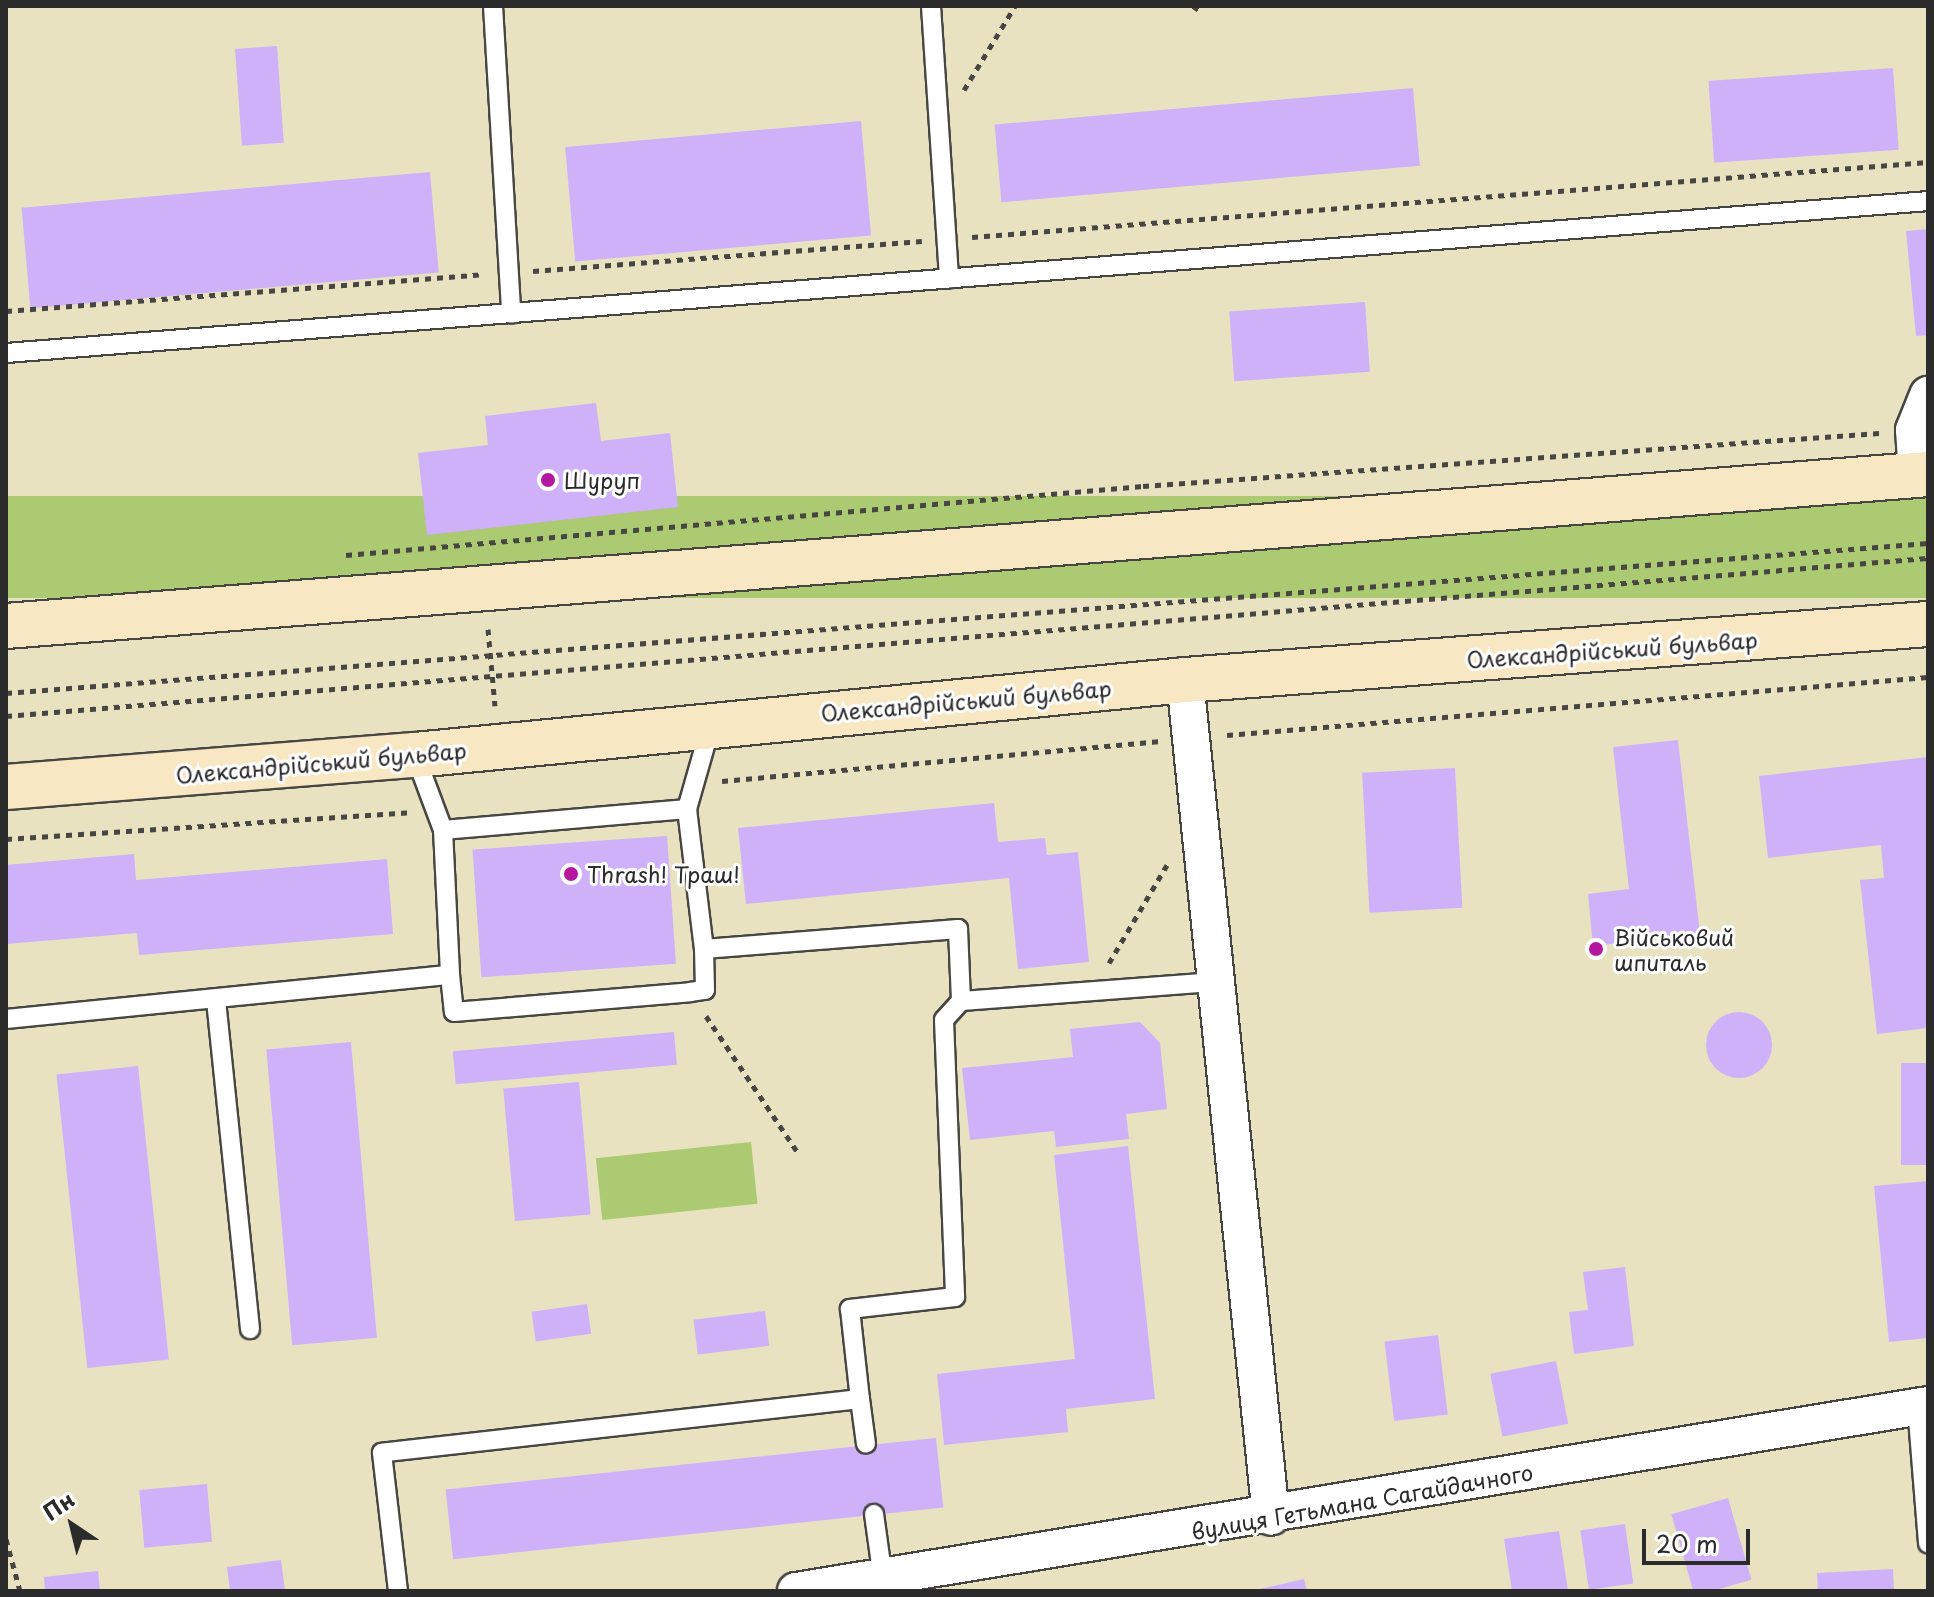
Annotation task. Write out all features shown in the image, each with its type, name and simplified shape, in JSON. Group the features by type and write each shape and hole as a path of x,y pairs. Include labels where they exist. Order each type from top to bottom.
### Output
{"main road":[{"path":"6,626 1922,474"},
{"name":"Олександрійський бульвар","path":"6,787 415,755 712,723 1185,680 1928,624"}],"street":[{"path":"1922,474 1914,430 1928,395"},
{"path":"1185,680 1271,1517"},
{"name":"вулиця Гетьмана Сагайдачного","path":"796,1591 1271,1517 1922,1406"}],"lane":[{"path":"493,6 511,313"},
{"path":"931,6 949,278"},
{"path":"6,353 1928,201"},
{"path":"415,755 443,830 454,1012 690,992 705,990 704,949 687,809 712,723"},
{"path":"443,830 687,809"},
{"path":"704,949 958,929 961,1001"},
{"path":"6,1019 450,975"},
{"path":"866,1444 850,1309 955,1297 944,1020 961,1001 1216,982"},
{"path":"216,1000 250,1329"},
{"path":"398,1591 382,1453 860,1399"},
{"path":"1922,1406 1928,1544"},
{"path":"874,1514 883,1579"}],"path":[{"path":"939,131 1015,6"},
{"path":"1193,6 1202,12"},
{"path":"339,556 1143,486 1914,430"},
{"path":"6,693 1928,543"},
{"path":"481,544 499,746"},
{"path":"6,716 1928,558"},
{"path":"694,783 1928,677"},
{"path":"6,839 434,807"},
{"path":"1092,991 1199,813"},
{"path":"690,992 798,1153"},
{"path":"6,1539 20,1591"}],"green space":[{"path":"6,496 1928,496 1928,598 6,598"},
{"path":"751,1142 757,1204 602,1220 596,1158"}],"building":[{"path":"277,46 284,143 242,146 235,49"},
{"path":"1893,68 1899,150 1714,163 1708,81"},
{"path":"1413,88 1420,166 1001,202 995,125"},
{"path":"861,121 871,236 575,261 565,147"},
{"path":"430,172 439,273 30,308 22,208"},
{"path":"1928,229 1928,335 1916,336 1906,231"},
{"path":"1365,302 1370,372 1234,381 1229,311"},
{"name":"Шуруп","path":"596,403 601,441 670,433 678,507 427,535 418,453 488,445 485,416"},
{"path":"1678,740 1700,934 1593,946 1588,894 1629,889 1613,747"},
{"path":"1928,757 1928,1028 1877,1034 1860,880 1884,878 1881,845 1768,858 1759,776"},
{"path":"1455,768 1462,908 1369,913 1362,773"},
{"path":"994,803 998,842 1045,838 1047,855 1078,852 1089,962 1018,969 1009,878 746,904 738,828"},
{"path":"667,836 676,964 481,977 472,850"},
{"path":"134,854 136,880 387,859 393,934 139,955 137,933 6,944 6,865"},
{"path":"1739,1012 1752,1015 1762,1022 1769,1032 1772,1045 1769,1058 1762,1068 1752,1075 1739,1078 1726,1075 1716,1068 1709,1058 1706,1045 1709,1032 1716,1022 1726,1015"},
{"path":"1140,1022 1160,1043 1167,1109 1126,1114 1129,1139 1056,1147 1054,1131 970,1140 962,1068 1073,1057 1070,1029"},
{"path":"674,1032 677,1065 456,1084 453,1051"},
{"path":"351,1042 377,1338 292,1345 266,1049"},
{"path":"1901,1063 1928,1063 1928,1165 1901,1165"},
{"path":"138,1066 169,1359 87,1368 56,1075"},
{"path":"579,1082 591,1214 515,1221 503,1089"},
{"path":"1128,1146 1155,1399 1066,1409 1068,1432 944,1445 937,1374 1075,1359 1054,1155"},
{"path":"1928,1181 1928,1338 1889,1342 1874,1186"},
{"path":"1625,1267 1634,1346 1574,1354 1569,1312 1588,1310 1583,1272"},
{"path":"587,1304 591,1334 536,1342 532,1312"},
{"path":"765,1311 769,1346 698,1355 694,1320"},
{"path":"1438,1335 1448,1414 1394,1421 1384,1342"},
{"path":"1556,1361 1568,1424 1502,1437 1490,1374"},
{"path":"936,1438 943,1508 453,1559 446,1490"},
{"path":"207,1484 212,1542 144,1548 139,1490"},
{"path":"1728,1498 1751,1580 1712,1591 1693,1591 1671,1514"},
{"path":"1625,1524 1633,1583 1589,1590 1580,1530"},
{"path":"1559,1531 1568,1591 1512,1591 1504,1539"},
{"path":"281,1560 285,1591 230,1591 227,1567"},
{"path":"1893,1569 1894,1591 1818,1591 1817,1573"},
{"path":"98,1571 100,1591 45,1591 44,1577"},
{"path":"1304,1579 1307,1591 1255,1591 1255,1590"}],"place":[{"name":"Шуруп","path":"548,480"},
{"name":"Thrash! Траш!","path":"571,874"},
{"name":"Військовий шпиталь","path":"1596,949"}]}
